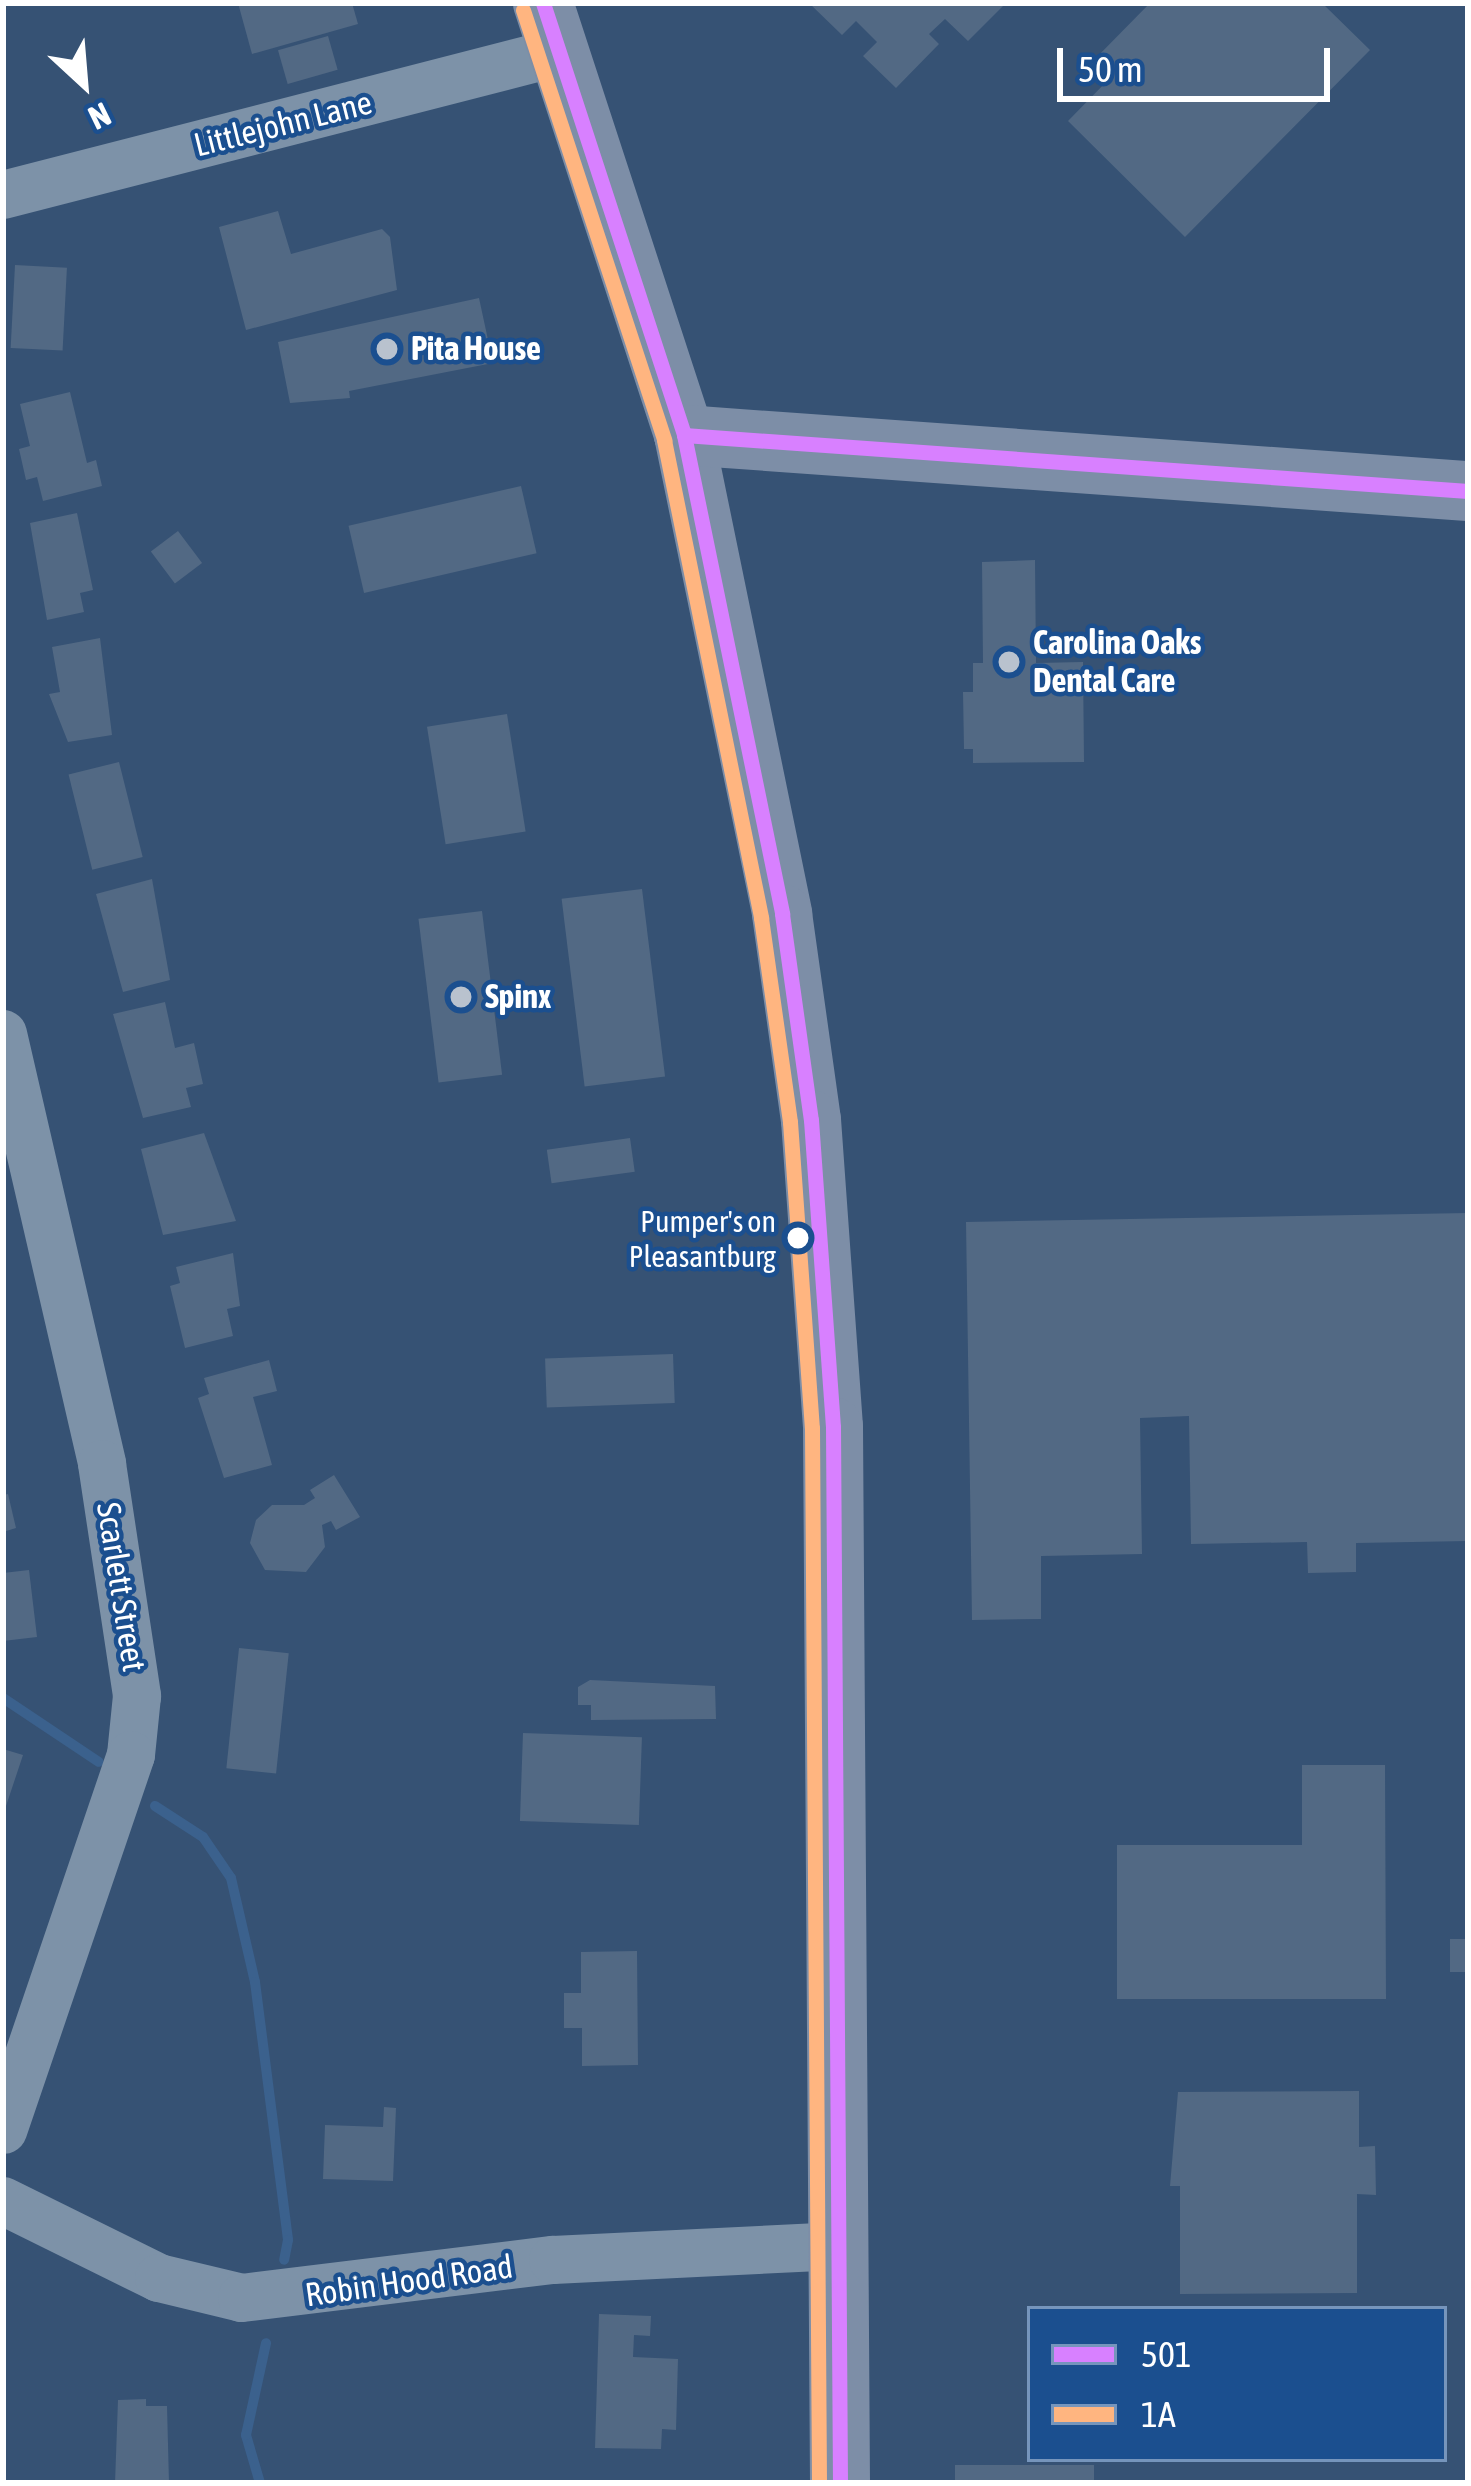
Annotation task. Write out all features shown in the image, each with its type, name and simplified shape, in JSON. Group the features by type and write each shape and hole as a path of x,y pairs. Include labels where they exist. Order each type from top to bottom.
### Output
{"main road":[{"path":"553,27 684,435 782,914 811,1120 833,1427 840,2483"},
{"path":"684,435 1468,491"}],"street":[{"name":"Littlejohn Lane","path":"3,195 553,27"},
{"name":"Scarlett Street","path":"3,1034 102,1464 137,1696 131,1755 3,2130"},
{"name":"Robin Hood Road","path":"3,2201 159,2278 242,2298 553,2260 835,2246"}],"building":[{"path":"238,3 352,3 358,24 252,54"},
{"path":"809,3 1006,3 968,41 945,19 929,34 939,44 896,88 863,56 877,42 856,21 842,35"},
{"path":"1150,3 1322,3 1370,50 1185,237 1068,121 1108,80 1091,63"},
{"path":"328,36 338,70 288,84 278,50"},
{"path":"278,211 291,254 382,229 390,237 397,290 246,330 219,227"},
{"path":"15,265 67,268 63,351 11,348"},
{"name":"Pita House","path":"479,298 493,363 349,391 350,398 290,403 278,342"},
{"path":"70,392 87,463 96,460 102,486 43,501 37,477 26,480 19,449 30,446 20,404"},
{"path":"521,486 537,553 364,593 349,526"},
{"path":"77,513 93,590 80,593 84,612 47,620 30,523"},
{"path":"178,531 202,563 175,583 151,551"},
{"name":"Carolina Oaks Dental Care","path":"1035,560 1036,663 1083,662 1084,762 973,763 973,749 964,749 963,692 973,692 973,663 983,663 982,562"},
{"path":"100,638 112,735 68,742 49,694 60,692 52,647"},
{"path":"507,714 526,832 446,844 427,727"},
{"path":"119,762 143,857 92,870 69,775"},
{"path":"152,879 170,980 123,992 96,894"},
{"name":"Spinx","path":"642,889 665,1077 585,1086 562,899"},
{"name":"Spinx","path":"482,911 502,1075 439,1083 418,919"},
{"path":"165,1002 175,1048 194,1043 203,1084 186,1088 191,1107 143,1118 113,1014"},
{"path":"204,1133 236,1221 163,1235 141,1149"},
{"path":"630,1138 635,1172 552,1183 547,1150"},
{"path":"1468,1213 1468,1541 1356,1543 1356,1572 1308,1573 1307,1542 1191,1544 1189,1416 1140,1418 1142,1554 1041,1556 1041,1619 972,1620 966,1222"},
{"path":"233,1253 240,1306 227,1309 233,1336 185,1348 170,1286 180,1283 176,1267"},
{"path":"673,1354 675,1403 547,1407 545,1358"},
{"path":"269,1360 277,1391 253,1397 272,1465 224,1478 198,1398 209,1394 204,1378"},
{"path":"334,1475 360,1517 336,1530 331,1521 322,1525 325,1547 306,1572 265,1570 250,1543 256,1520 272,1505 304,1505 315,1498 310,1490"},
{"path":"8,1494 16,1528 3,1532 3,1495"},
{"path":"29,1570 37,1637 3,1641 3,1573"},
{"path":"239,1648 289,1653 276,1774 226,1768"},
{"path":"590,1680 715,1686 716,1719 591,1720 591,1705 578,1705 578,1687"},
{"path":"523,1733 642,1737 639,1825 520,1821"},
{"path":"3,1749 23,1755 4,1812 3,1812"},
{"path":"1302,1765 1385,1765 1386,1999 1117,1999 1117,1845 1302,1845"},
{"path":"1450,1939 1468,1939 1468,1972 1450,1972"},
{"path":"637,1951 638,2065 582,2066 582,2028 564,2028 564,1993 581,1993 581,1952"},
{"path":"1359,2091 1359,2147 1375,2146 1376,2195 1357,2194 1357,2293 1180,2294 1180,2186 1170,2186 1178,2092"},
{"path":"384,2107 396,2108 393,2181 323,2179 325,2125 383,2127"},
{"path":"599,2314 651,2316 650,2336 634,2335 633,2357 678,2359 676,2430 662,2429 661,2449 595,2448"},
{"path":"146,2399 146,2406 167,2406 169,2483 115,2483 118,2400"},
{"path":"955,2465 1094,2465 1094,2483 955,2483"}],"waterway":[{"path":"3,1698 99,1762"},
{"path":"155,1806 203,1837 231,1878 255,1982 288,2240 284,2260"},
{"path":"260,2483 246,2435 266,2343"}],"transit line":[{"name":"501","path":"543,3 684,435 782,914 811,1120 833,1427 840,2483"},
{"name":"1A","path":"523,10 664,440 761,918 790,1122 812,1428 819,2483"},
{"name":"501","path":"684,435 1468,491"}],"place":[{"name":"Pita House","path":"387,349"},
{"name":"Carolina Oaks Dental Care","path":"1009,662"},
{"name":"Spinx","path":"461,997"},
{"name":"Pumper's on Pleasantburg","path":"798,1238"}]}
